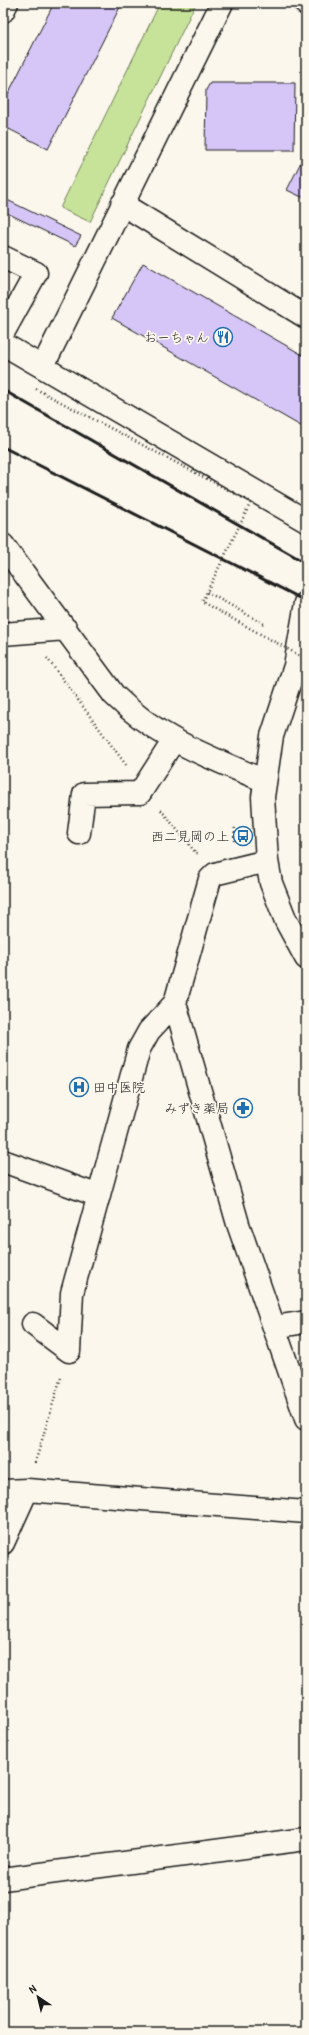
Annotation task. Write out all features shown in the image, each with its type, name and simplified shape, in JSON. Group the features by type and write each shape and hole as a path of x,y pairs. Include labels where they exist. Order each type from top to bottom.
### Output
{"street":[{"path":"3,11 7,3"},
{"path":"43,366 222,3"},
{"path":"122,204 306,317"},
{"path":"3,257 36,273 3,333"},
{"path":"3,344 306,521"},
{"path":"3,545 114,695 133,714 174,740 265,781"},
{"path":"306,603 295,666 272,736 263,797 267,861 271,883 280,906 306,958"},
{"path":"3,634 66,629"},
{"path":"79,833 84,794 142,791 174,740"},
{"path":"69,1351 72,1293 139,1049 149,1031 175,1003 210,879 215,874 267,861"},
{"path":"175,1003 238,1224 306,1419"},
{"path":"3,1161 99,1196"},
{"path":"274,1327 306,1322"},
{"path":"33,1324 69,1351"},
{"path":"3,1490 27,1490 306,1512"},
{"path":"3,1543 27,1490"},
{"path":"3,1879 306,1839"}],"path":[{"path":"36,389 251,502 202,602 306,658"},
{"path":"207,592 264,624"},
{"path":"3,598 10,608"},
{"path":"43,652 142,791 196,853 204,853"},
{"path":"234,844 236,822"},
{"path":"27,1490 69,1351"}],"green space":[{"path":"160,3 196,3 90,222 60,208"}],"building":[{"path":"54,3 122,3 48,149 3,126 3,104"},
{"path":"210,83 295,83 294,150 205,150 206,90"},
{"path":"306,152 306,199 287,190"},
{"path":"3,198 81,236 75,246 3,211"},
{"path":"143,263 306,357 306,429 112,318"},
{"path":"3,1440 6,1440 5,1474 3,1474"}],"railway":[{"path":"3,390 306,563"},
{"path":"3,447 306,601"}],"place":[{"name":"おーちゃん","path":"223,337"},
{"name":"西二見岡の上","path":"243,836"},
{"name":"田中医院","path":"79,1087"},
{"name":"みずき薬局","path":"243,1108"}]}
